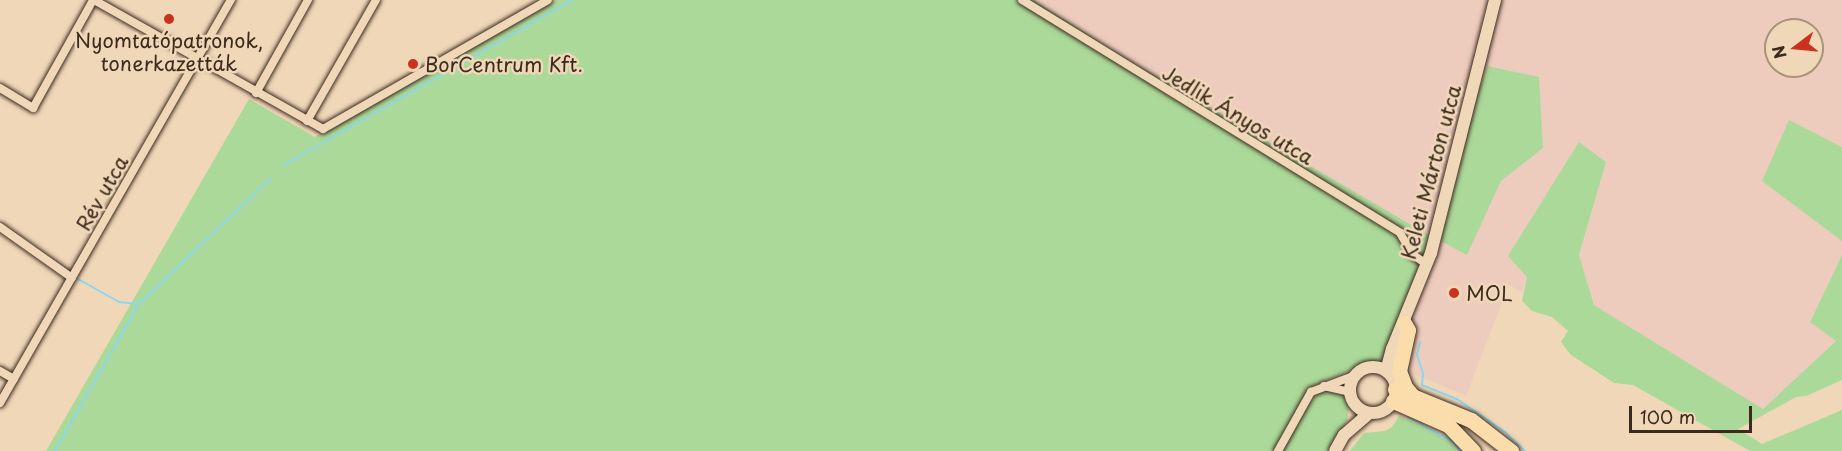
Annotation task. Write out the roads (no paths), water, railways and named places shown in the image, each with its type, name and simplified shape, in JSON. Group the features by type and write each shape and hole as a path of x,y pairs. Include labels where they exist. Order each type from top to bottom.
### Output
{"highway":[{"path":"1404,323 1408,330 1399,371 1405,387 1412,396"},
{"path":"1394,395 1412,396 1471,420 1511,451"},
{"path":"1394,395 1448,425 1473,451"}],"main road":[{"name":"Keleti Márton utca","path":"1382,370 1428,265 1494,0"},
{"path":"1335,451 1344,435 1356,375 1368,368 1382,370 1394,395 1381,411 1369,412 1344,435"},
{"path":"1352,396 1369,412"}],"street":[{"path":"0,88 33,108 93,0 323,129 548,0"},
{"name":"Rév utca","path":"0,403 231,0"},
{"path":"256,93 308,0"},
{"path":"307,121 376,0"},
{"name":"Jedlik Ányos utca","path":"1022,0 1400,233 1405,238 1412,254 1428,265"},
{"path":"0,227 72,279"},
{"path":"0,371 14,379"},
{"path":"1278,451 1308,396 1323,386 1356,375"},
{"path":"1323,386 1352,396"}],"waterway":[{"path":"284,165 572,0"},
{"path":"55,451 139,304 271,178"},
{"path":"78,279 119,302 138,304"},
{"path":"1420,342 1417,355 1423,374 1422,385 1457,399 1505,432 1525,451"},
{"path":"1409,414 1408,417 1453,442 1459,451"}],"place":[{"name":"Nyomtatópatronok, tonerkazetták","path":"169,19"},
{"name":"BorCentrum Kft.","path":"413,64"},
{"name":"MOL","path":"1454,293"}]}
